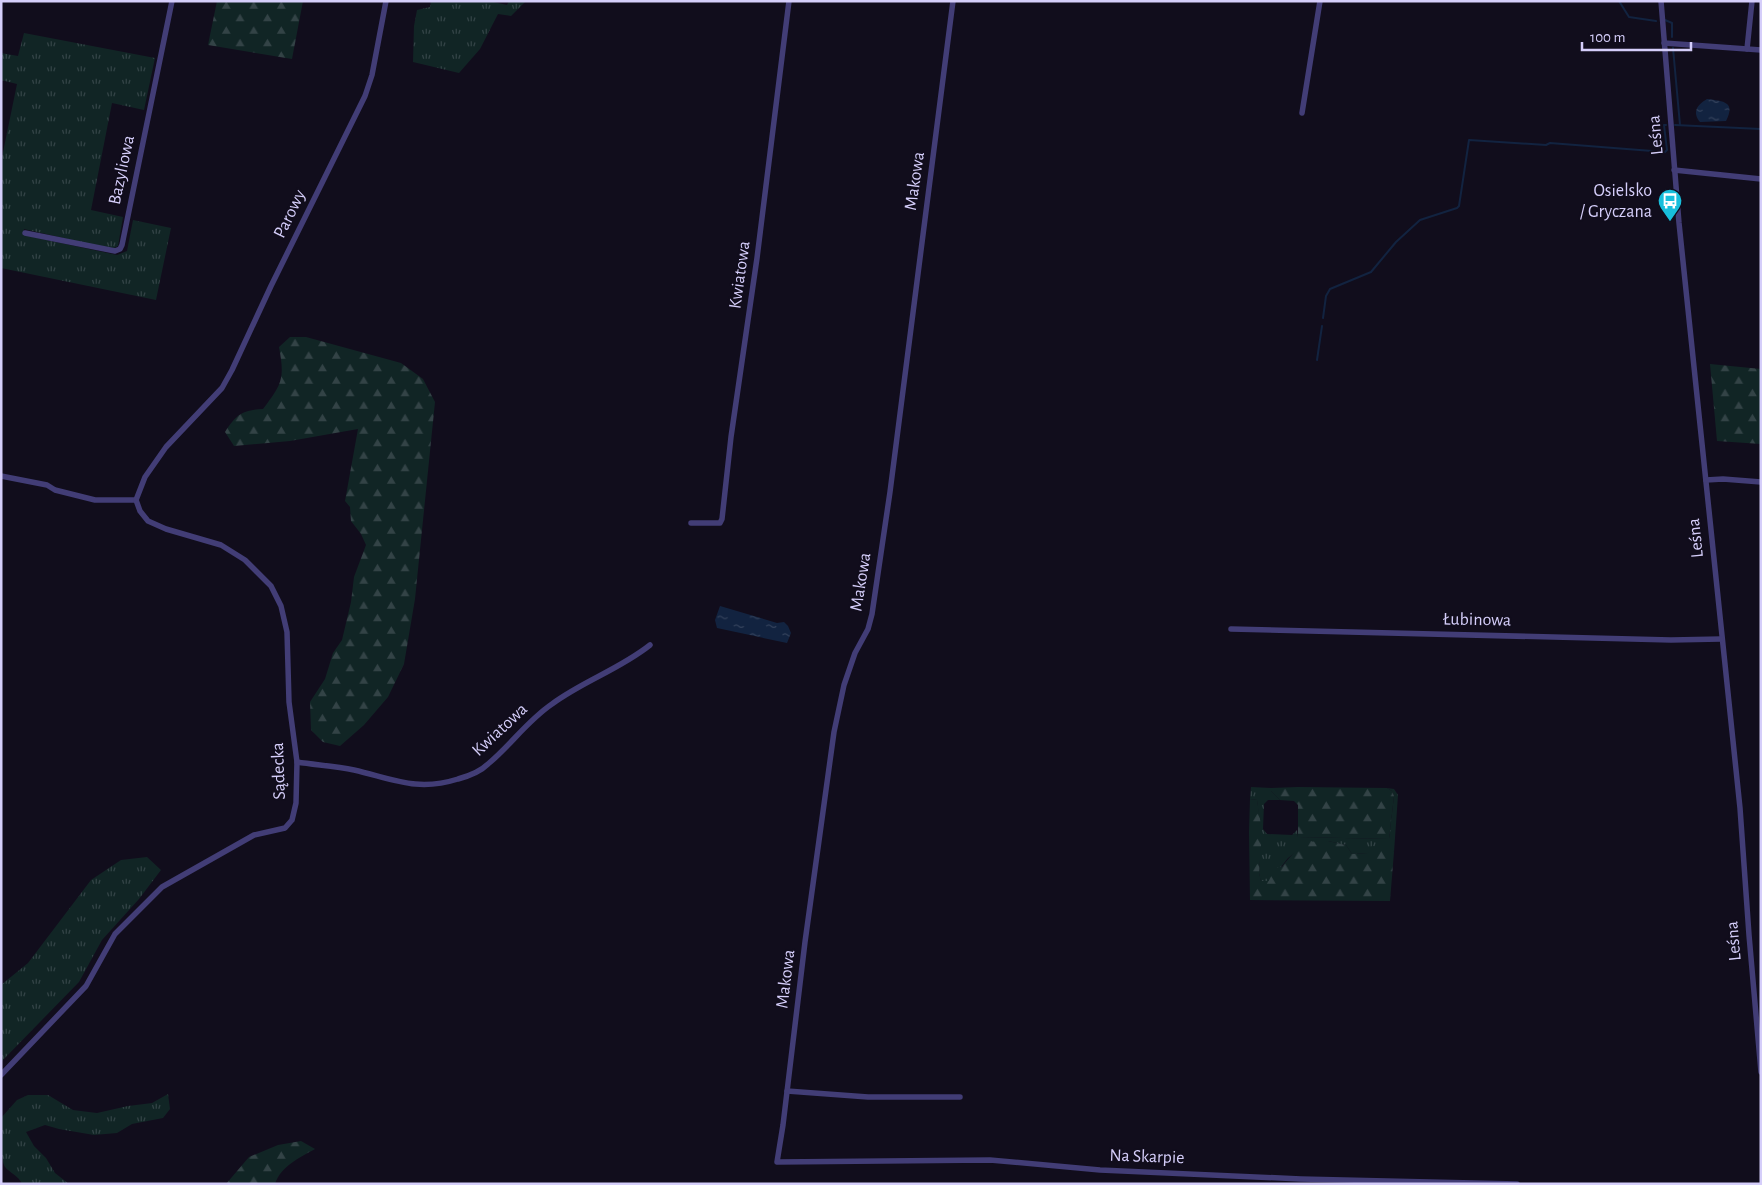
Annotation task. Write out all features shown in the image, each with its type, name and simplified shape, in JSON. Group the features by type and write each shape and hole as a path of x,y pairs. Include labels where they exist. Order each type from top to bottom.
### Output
{"street":[{"name":"Bazyliowa","path":"25,233 115,251 120,249 172,1"},
{"name":"Parowy","path":"136,500 145,477 174,437 188,425 222,388 232,370 365,96 372,75 386,1"},
{"name":"Kwiatowa","path":"691,523 720,523 722,519 731,437 758,258 788,1"},
{"name":"Makowa","path":"777,1162 834,732 844,685 855,653 868,630 872,614 891,483 953,1"},
{"path":"1302,113 1320,1"},
{"name":"Leśna","path":"1661,1 1674,170 1740,808 1761,1072"},
{"path":"1747,48 1752,1"},
{"path":"1664,43 1761,50"},
{"path":"1674,170 1761,179"},
{"path":"1,476 47,484 55,490 95,500 136,500"},
{"path":"1706,480 1722,479 1761,482"},
{"name":"Sądecka","path":"1,1075 86,986 115,934 162,887 254,835 285,828 292,820 296,803 297,762 289,702 288,632 281,606 271,586 245,560 221,545 166,529 148,521 140,511 136,500"},
{"name":"Łubinowa","path":"1231,629 1671,640 1722,639"},
{"name":"Kwiatowa","path":"297,762 352,770 411,785 433,785 471,775 488,764 536,716 553,702 613,670 650,646"},
{"path":"787,1091 868,1097 960,1097"},
{"name":"Na Skarpie","path":"777,1162 990,1160 1100,1170 1301,1179 1517,1184"}],"green space":[{"path":"217,1 303,1 292,59 208,45"},
{"path":"431,1 489,1 507,5 509,1 526,1 511,16 498,14 480,49 459,73 413,62 414,26 417,10 430,7"},
{"path":"24,33 155,58 144,110 112,103 91,210 123,217 118,246 112,249 24,229 23,235 117,255 127,251 133,220 171,228 156,300 1,268 1,162 17,84 1,80 1,53 18,56"},
{"path":"290,337 306,337 401,363 423,379 435,402 415,599 404,664 388,697 364,725 340,746 323,742 311,730 310,702 325,679 333,653 342,640 351,602 354,577 366,545 361,534 351,521 350,507 345,501 358,429 290,441 234,446 225,432 240,414 263,409 274,393 282,374 279,347"},
{"path":"1710,364 1761,369 1761,444 1717,441"},
{"path":"1251,787 1271,788 1271,791 1280,800 1268,800 1264,804 1263,829 1267,834 1292,835 1297,830 1298,837 1389,839 1394,796 1392,791 1387,788 1394,789 1398,795 1394,852 1391,848 1352,854 1346,845 1328,841 1297,851 1288,858 1270,881 1261,882 1259,873 1261,832 1257,800 1250,799"},
{"path":"1271,788 1387,788 1392,791 1394,796 1389,839 1298,837 1298,805 1294,801 1280,800 1271,791"},
{"path":"1250,799 1257,800 1262,832 1259,873 1261,881 1269,881 1270,868 1282,867 1302,842 1328,841 1346,845 1352,854 1368,853 1371,846 1392,848 1394,852 1390,901 1250,900"},
{"path":"147,857 161,870 139,899 102,940 79,982 1,1062 1,985 28,963 91,880 121,860"},
{"path":"168,1094 170,1109 163,1118 132,1124 117,1133 94,1135 45,1125 26,1132 34,1146 46,1158 55,1173 69,1184 22,1184 3,1163 1,1118 17,1100 28,1095 48,1095 73,1110 97,1113 152,1103"},
{"path":"301,1141 315,1149 286,1167 275,1184 226,1184 249,1157 278,1145"}],"water":[{"path":"1707,99 1723,102 1729,106 1729,115 1726,121 1700,122 1696,112"},
{"path":"720,606 777,623 784,622 791,633 787,643 717,628 715,620"}],"waterway":[{"path":"1619,1 1629,17 1656,21"},
{"path":"1665,20 1672,23 1672,37"},
{"path":"1673,48 1680,125"},
{"path":"1323,318 1326,296 1330,289 1371,272 1396,242 1420,220 1459,206 1469,140 1546,145 1550,143 1665,152 1667,150 1664,125 1666,125"},
{"path":"1675,125 1761,129"},
{"path":"1317,360 1322,326"}],"place":[{"name":"Osielsko / Gryczana","path":"1670,222"}]}
